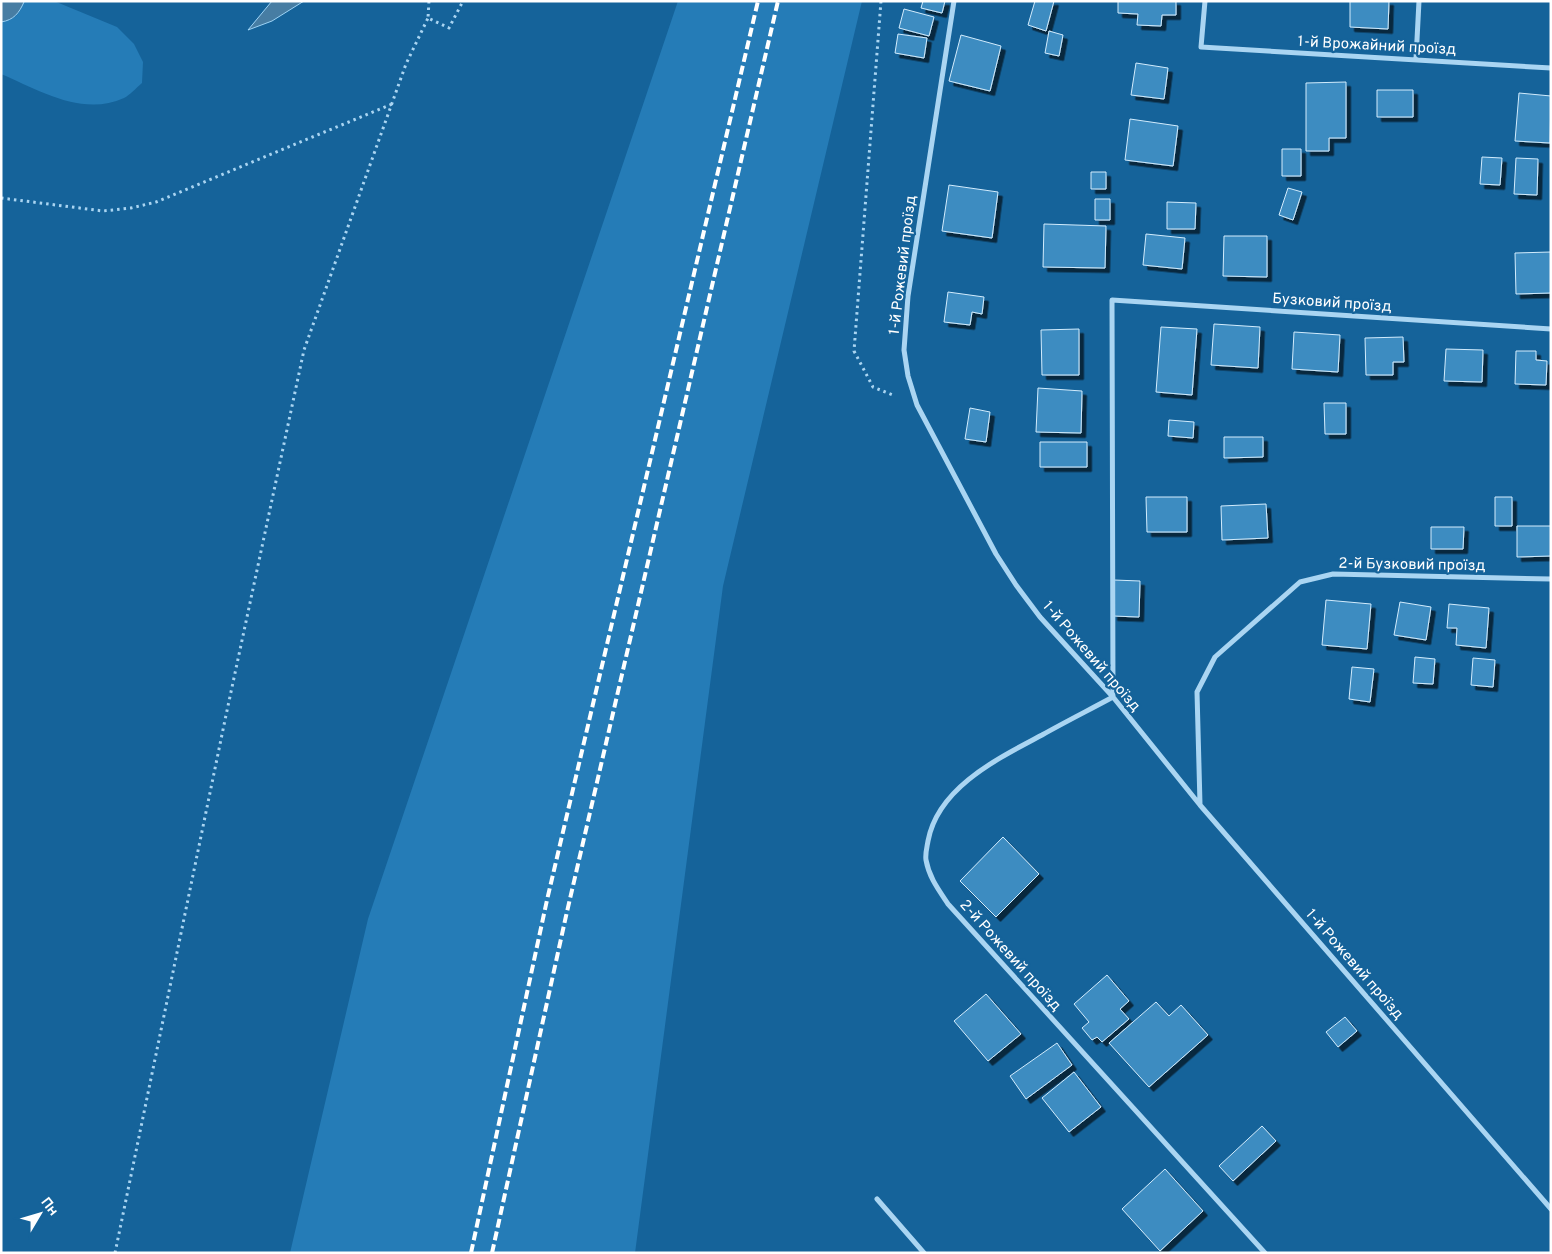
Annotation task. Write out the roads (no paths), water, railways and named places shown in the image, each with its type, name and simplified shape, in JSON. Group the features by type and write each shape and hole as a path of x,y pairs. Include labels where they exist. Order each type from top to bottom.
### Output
{"street":[{"name":"1-й Рожевий проїзд","path":"954,1 908,296 904,350 908,376 918,405 996,554 1040,617 1112,697 1200,805 1551,1209"},
{"name":"1-й Врожайний проїзд","path":"1205,1 1202,47 1551,68"},
{"path":"1416,59 1419,1"},
{"name":"Бузковий проїзд","path":"1112,697 1112,300 1551,329"},
{"name":"2-й Бузковий проїзд","path":"1200,805 1196,692 1215,657 1300,582 1333,574 1551,579"},
{"name":"2-й Рожевий проїзд","path":"1112,697 997,759 962,786 936,817 929,837 926,858 931,879 948,904 1264,1253"},
{"path":"877,1199 924,1253"}],"railway":[{"path":"471,1253 547,900 758,1"},
{"path":"492,1253 566,916 778,1"}]}
